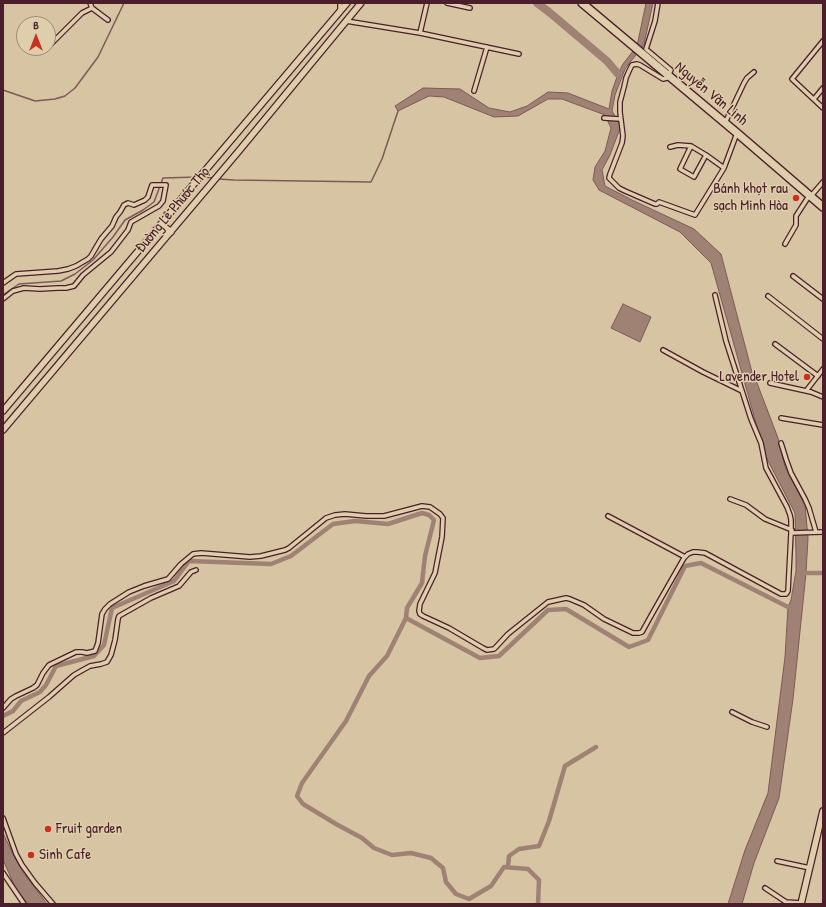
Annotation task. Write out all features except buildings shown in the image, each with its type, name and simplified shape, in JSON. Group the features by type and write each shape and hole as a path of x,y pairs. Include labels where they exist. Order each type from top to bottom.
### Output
{"highway":[{"name":"Nguyễn Văn Linh","path":"582,3 823,206"}],"street":[{"path":"90,3 92,8 108,20"},
{"path":"340,3 340,11"},
{"name":"Đường Lê Phước Thọ","path":"3,411 347,3"},
{"name":"Đường Lê Phước Thọ","path":"3,430 238,152 360,3"},
{"path":"420,33 427,3"},
{"path":"447,3 470,8"},
{"path":"658,3 655,21 646,49 671,70 669,76 663,79 640,65 632,65 626,78 620,102 619,119 623,130 622,143 610,178 619,188 625,191 656,204 659,202 695,215 724,168 737,133"},
{"path":"56,39 82,13 92,8"},
{"path":"346,21 420,33 519,54"},
{"path":"324,31 331,38"},
{"path":"823,41 792,79 823,108"},
{"path":"474,91 487,47"},
{"path":"725,123 744,83 754,72"},
{"path":"814,99 823,88"},
{"path":"604,118 619,119"},
{"path":"670,146 690,146 724,168"},
{"path":"690,146 680,169 694,177 706,155"},
{"path":"785,244 795,228 796,216 810,195 823,182"},
{"path":"3,284 16,274 68,269 88,259 101,239 112,226 124,204 128,203 134,205 142,202 148,197 152,185 166,185 163,201 159,206 131,222 128,230 111,252 83,275 75,285 66,288 24,288 13,292 3,299"},
{"path":"161,224 171,232"},
{"path":"793,276 823,299"},
{"path":"3,708 11,699 37,685 49,665 76,652 87,653 95,651 98,643 102,614 110,604 130,592 168,579 181,564 193,554 201,553 250,557 270,554 289,548 330,516 345,514 371,517 384,516 422,506 430,507 442,516 442,537 436,573 420,604 420,614 483,648 490,650 494,649 508,634 548,602 566,598 584,605 604,619 633,633 640,633 642,632 685,557 693,552 705,553 778,592 786,594 788,591 792,532 790,515 768,472 761,443 751,419 726,341 715,295"},
{"path":"768,296 823,339"},
{"path":"774,344 818,376"},
{"path":"663,350 742,391"},
{"path":"806,391 823,369"},
{"path":"770,383 806,391 823,397"},
{"path":"781,418 823,425"},
{"path":"781,443 790,473 805,499 814,532"},
{"path":"730,499 749,508 765,519 792,532 823,532"},
{"path":"608,516 685,557"},
{"path":"3,733 49,697 74,675 87,668 107,662 115,640 119,616 152,598 162,595 179,586 191,572 196,570"},
{"path":"732,712 752,722 767,727"},
{"path":"765,888 786,902 801,904 823,811"},
{"path":"3,818 16,854 22,865 35,884 53,904"},
{"path":"777,861 810,868"},
{"path":"3,873 22,904"}],"shaded area":[{"path":"646,3 653,3 644,44 625,69 615,95 612,111 621,126 610,155 602,170 605,186 694,229 721,254 753,376 778,438 785,467 805,505 808,538 806,573 793,699 779,798 754,863 742,904 728,904 745,850 768,793 785,657 788,607 791,600 796,571 795,513 765,455 711,263 680,232 599,190 593,180 595,167 605,151 611,128 605,115 562,99 548,99 518,116 494,117 444,97 429,96 398,111 395,106 423,88 460,89 489,108 510,112 527,106 548,92 568,93 609,109 612,91 618,74 623,64 637,46"},
{"path":"623,304 651,317 640,342 611,328"},
{"path":"3,833 23,872 47,904 28,904 16,889 3,860"}],"waterway":[{"path":"3,90 35,101 55,99 65,96 75,88 98,57 124,3"},
{"path":"537,3 607,61 618,74"},
{"path":"218,179 371,182 382,159 398,111"},
{"path":"3,295 19,284 61,281 75,274 93,260 113,237 125,220 154,202 163,178 198,177"},
{"path":"202,177 214,178"},
{"path":"3,716 13,711 21,701 40,692 46,685 56,666 94,656 104,645 112,608 174,581 189,561 271,564 291,556 333,524 355,521 388,524 422,513 429,515 434,520 425,556 422,583 407,608 406,618 387,656 369,676 346,721 302,783 297,796 303,804 362,838 374,848 392,855 411,853 431,858 443,868 446,882 456,894 469,899 491,886 504,867 528,869 539,880 538,904"},
{"path":"406,618 480,658 499,656 548,610 566,609 629,647 648,640 685,566 701,563 788,607"},
{"path":"806,573 823,573"},
{"path":"508,867 509,856 519,849 539,846 549,821 565,766 596,747"}],"place":[{"name":"Bánh khọt rau sạch Minh Hòa","path":"796,198"},
{"name":"Lavender Hotel","path":"807,377"},
{"name":"Fruit garden","path":"48,829"},
{"name":"Sinh Cafe","path":"31,855"}]}
